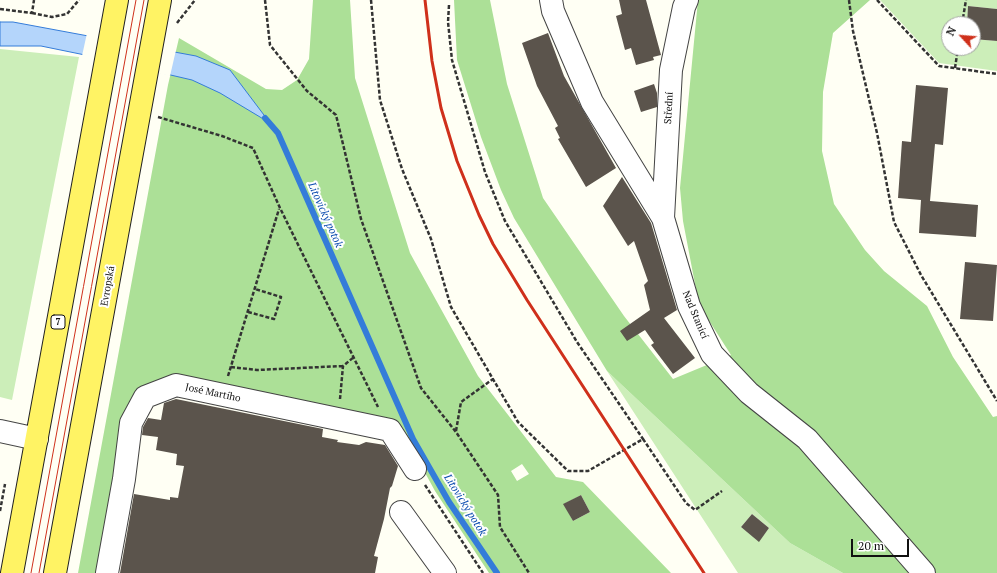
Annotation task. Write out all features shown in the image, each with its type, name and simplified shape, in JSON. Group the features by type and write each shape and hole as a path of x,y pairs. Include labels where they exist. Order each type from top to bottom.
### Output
{"main road":[{"name":"7","path":"12,573 117,0"},
{"name":"Evropská","path":"55,573 146,80 163,33 160,0"}],"street":[{"name":"Nad Stanicí","path":"551,0 553,11 592,102 663,218 689,306 712,354 749,393 807,439 924,573"},
{"name":"Střední","path":"663,218 671,70 684,2"},
{"name":"José Martího","path":"107,573 124,479 131,423 145,398 176,385 390,430"},
{"path":"390,430 415,469"},
{"path":"0,431 37,439"},
{"path":"401,512 445,573"}],"path":[{"path":"32,13 34,0"},
{"path":"0,9 52,17 67,14 79,0"},
{"path":"163,33 195,0"},
{"path":"265,0 270,45 307,91 336,115 361,219 422,388 456,432 498,495 500,527 529,573"},
{"path":"371,0 380,100 402,170 431,239 452,307 518,422 568,471 588,471 642,439"},
{"path":"849,0 853,31 877,133 894,222 921,275 997,401"},
{"path":"877,0 939,66 997,74"},
{"path":"963,16 966,0"},
{"path":"450,5 448,22 452,60 485,172 505,221 577,342 686,503 695,510 722,491"},
{"path":"955,68 957,56"},
{"path":"166,120 222,136 253,148 280,208 390,430"},
{"path":"222,395 280,208"},
{"path":"248,312 274,319 281,297 254,289"},
{"path":"231,367 256,370 343,366 354,358"},
{"path":"338,419 343,366"},
{"path":"456,432 461,402 493,379"},
{"path":"415,469 447,522 483,573"}],"green space":[{"path":"313,0 350,0 355,78 410,253 478,376 556,477 583,482 671,573 489,573 435,491 399,425 174,375 123,419 97,573 78,573 168,85 179,38 266,89 282,90 297,80 309,59","holes":["522,464 529,474 517,481 511,471","581,495 590,512 573,521 564,504"]},
{"path":"454,0 490,0 507,84 543,198 624,316 673,379 731,355 699,305 683,221 680,188 698,0 870,0 833,33 823,92 822,151 834,204 865,250 884,271 927,306 953,357 993,417 997,416 997,573 843,573 790,543 607,371 514,218 501,190 481,137 457,60"},
{"path":"880,0 997,0 997,9 968,6 967,16 941,16 941,56 981,56 981,40 997,41 997,71 939,63"},
{"path":"0,49 79,57 12,400 0,397"},
{"path":"607,371 790,543 843,573 738,573","holes":["752,514 769,528 759,541 741,527"]}],"water":[{"path":"0,22 13,22 196,56 230,70 270,123 220,93 192,80 41,46 0,46"}],"pier":[{"path":"87,33 176,50 170,76 82,56"}],"building":[{"path":"619,0 646,0 661,55 653,57 654,60 636,65 631,48 625,50 616,16 622,14"},
{"path":"968,6 997,9 997,41 981,40 981,16 967,16"},
{"path":"548,33 564,76 616,168 586,187 558,139 560,138 555,128 558,126 537,86 522,43"},
{"path":"654,84 657,93 657,107 641,112 634,91"},
{"path":"916,85 948,88 943,145 935,144 930,201 978,205 976,237 919,233 921,200 898,198 902,141 911,142"},
{"path":"622,177 651,223 677,310 664,318 695,358 673,374 651,345 654,343 645,330 627,341 620,331 650,310 644,285 648,281 634,241 628,246 603,206"},
{"path":"965,262 997,265 993,321 960,319"},
{"path":"176,399 323,429 322,437 338,440 337,442 359,445 366,442 385,445 398,466 390,488 384,519 374,556 378,557 375,573 120,573 134,494 170,500 170,497 178,498 184,466 176,465 177,454 156,450 158,437 142,435 143,427 148,418 161,420 164,403"},
{"path":"581,495 590,512 573,521 563,504"},
{"path":"752,514 769,528 759,542 741,527"}],"waterway":[{"name":"Litovický potok","path":"265,118 278,133 413,439 449,502 497,573"}],"tram line":[{"path":"31,573 136,0"},
{"path":"39,573 144,0"}],"railway":[{"path":"425,0 432,61 441,108 457,161 479,215 493,244 527,300 704,573"}]}
